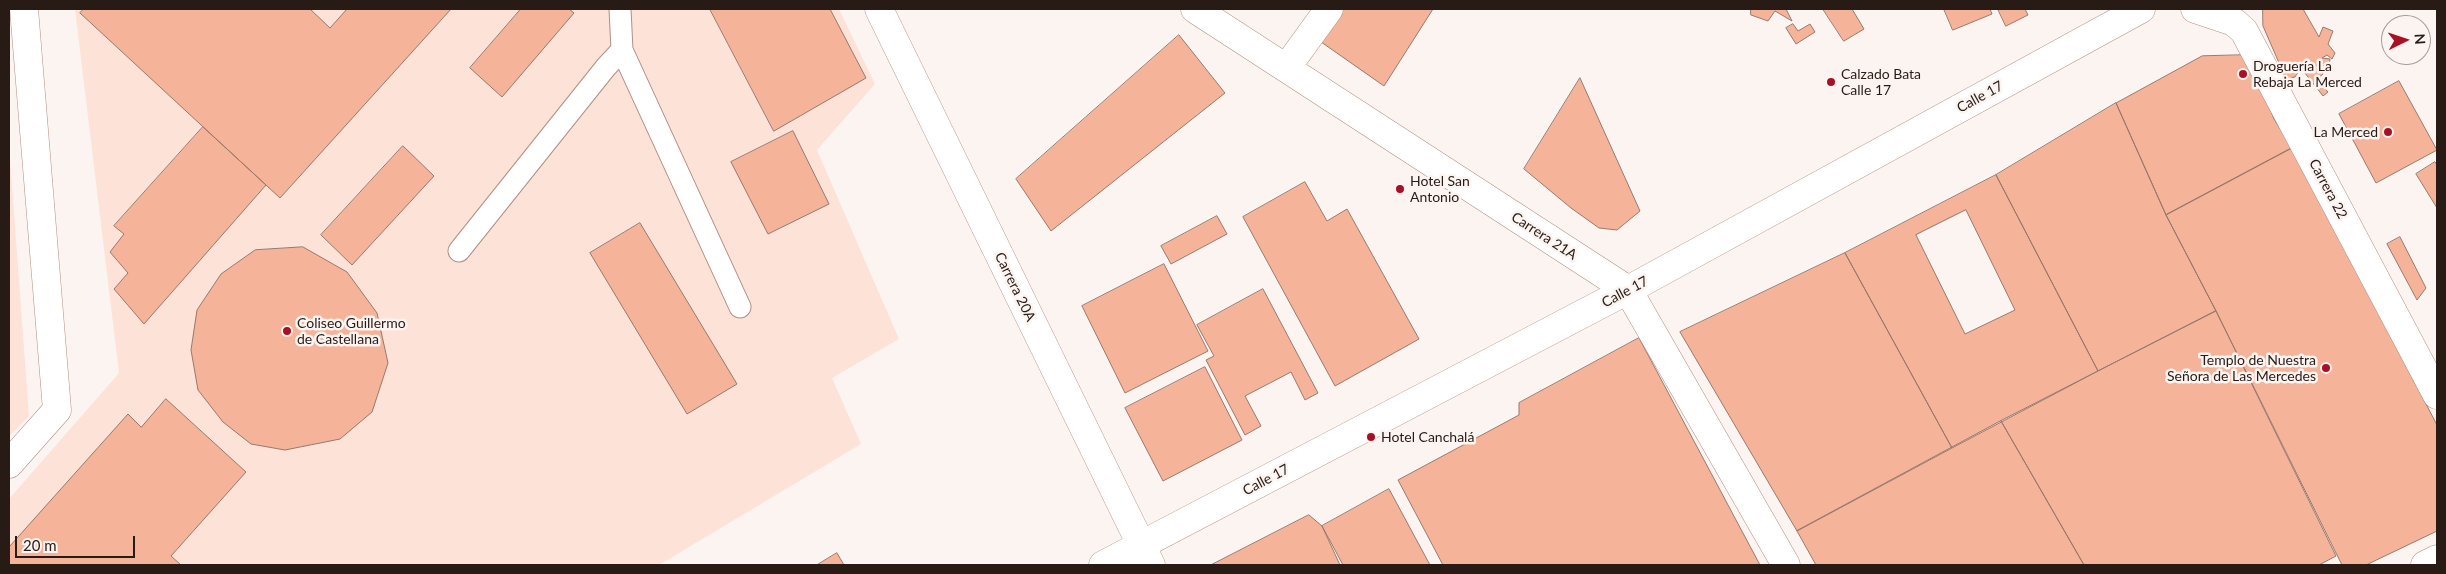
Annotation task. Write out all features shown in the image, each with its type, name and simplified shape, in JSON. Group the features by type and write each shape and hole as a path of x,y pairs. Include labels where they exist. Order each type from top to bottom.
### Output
{"street":[{"path":"9,464 57,410 24,9"},
{"name":"Carrera 20A","path":"878,9 1146,555"},
{"name":"Carrera 21A","path":"1195,9 1628,290 1786,565"},
{"path":"1287,67 1329,9"},
{"name":"Calle 17","path":"1103,565 1146,555 2141,9"},
{"name":"Carrera 22","path":"2195,9 2234,22 2244,31 2437,395"},
{"path":"2425,565 2437,559"}],"lane":[{"path":"620,9 622,50 740,307"},
{"path":"459,251 606,66 622,50"}],"shaded area":[{"path":"75,9 839,9 875,84 817,150 899,339 832,378 861,444 659,565 9,565 9,499 119,373"},
{"path":"9,146 29,416 9,436"}],"building":[{"path":"84,9 310,9 330,28 347,9 451,9 280,198 80,13"},
{"path":"521,9 569,9 574,13 502,97 470,68"},
{"path":"710,9 830,9 866,78 774,131"},
{"path":"1335,9 1433,9 1384,86 1314,37"},
{"path":"1751,9 1786,9 1792,21 1775,11 1768,21 1751,15"},
{"path":"1823,9 1852,9 1864,29 1844,41"},
{"path":"1944,9 1990,9 1992,14 1953,30"},
{"path":"1998,9 2025,9 2028,15 2006,26"},
{"path":"2263,9 2303,9 2319,37 2323,27 2333,31 2328,44 2335,53 2332,59 2327,55 2322,58 2330,59 2329,66 2316,65 2323,74 2317,79 2328,92 2323,96 2301,68 2295,77 2286,79 2263,26"},
{"path":"1793,24 1798,31 1810,24 1815,32 1796,44 1786,28"},
{"path":"1179,35 1225,93 1051,231 1016,179"},
{"path":"2248,55 2274,119 2292,148 2166,215 2116,103 2202,56"},
{"path":"1580,78 1640,211 1617,230 1599,228 1571,208 1524,169"},
{"name":"La Merced","path":"2399,81 2437,150 2376,183 2339,114"},
{"path":"2116,103 2166,215 2216,311 2098,371 1996,175"},
{"path":"203,127 266,185 144,324 114,289 128,273 110,252 124,234 114,226"},
{"path":"793,131 829,204 768,234 731,162"},
{"path":"403,146 434,176 352,265 321,235"},
{"name":"Templo de Nuestra Señora de Las Mercedes","path":"2292,148 2437,425 2437,531 2366,565 2342,565 2216,311 2166,215"},
{"path":"2435,162 2437,165 2437,208 2416,174"},
{"path":"1996,175 2098,371 1952,448 1845,253"},
{"path":"1305,182 1327,221 1347,209 1419,339 1335,386 1243,217"},
{"path":"1966,210 2015,310 1965,334 1916,235"},
{"path":"1217,216 1227,234 1171,264 1161,246"},
{"path":"640,223 737,384 687,414 590,253"},
{"path":"2400,237 2426,288 2417,300 2387,244"},
{"name":"Coliseo Guillermo de Castellana","path":"303,247 347,272 377,313 388,363 372,412 340,439 285,450 251,444 223,422 198,390 191,350 197,310 221,274 255,250"},
{"path":"1845,253 1952,448 1797,531 1680,332"},
{"path":"1164,264 1208,351 1125,393 1082,306"},
{"path":"1263,289 1318,393 1305,400 1291,372 1245,396 1261,426 1245,435 1206,360 1214,356 1197,325"},
{"path":"2216,311 2336,556 2319,565 2084,565 2001,421"},
{"path":"1639,338 1760,565 1443,565 1398,480 1519,415 1519,403"},
{"path":"1205,367 1242,440 1163,481 1125,408"},
{"path":"166,399 246,472 171,556 181,565 9,565 9,547 128,414 141,427"},
{"path":"2001,421 2084,565 1816,565 1797,531"},
{"path":"1389,489 1430,565 1343,565 1322,526"},
{"path":"1309,515 1322,526 1340,565 1211,565"},
{"path":"837,553 844,565 817,565"}],"place":[{"name":"Droguería La Rebaja La Merced","path":"2243,74"},
{"name":"Calzado Bata Calle 17","path":"1831,82"},
{"name":"La Merced","path":"2388,132"},
{"name":"Hotel San Antonio","path":"1400,189"},
{"name":"Coliseo Guillermo de Castellana","path":"287,331"},
{"name":"Templo de Nuestra Señora de Las Mercedes","path":"2326,368"},
{"name":"Hotel Canchalá","path":"1371,437"}]}
